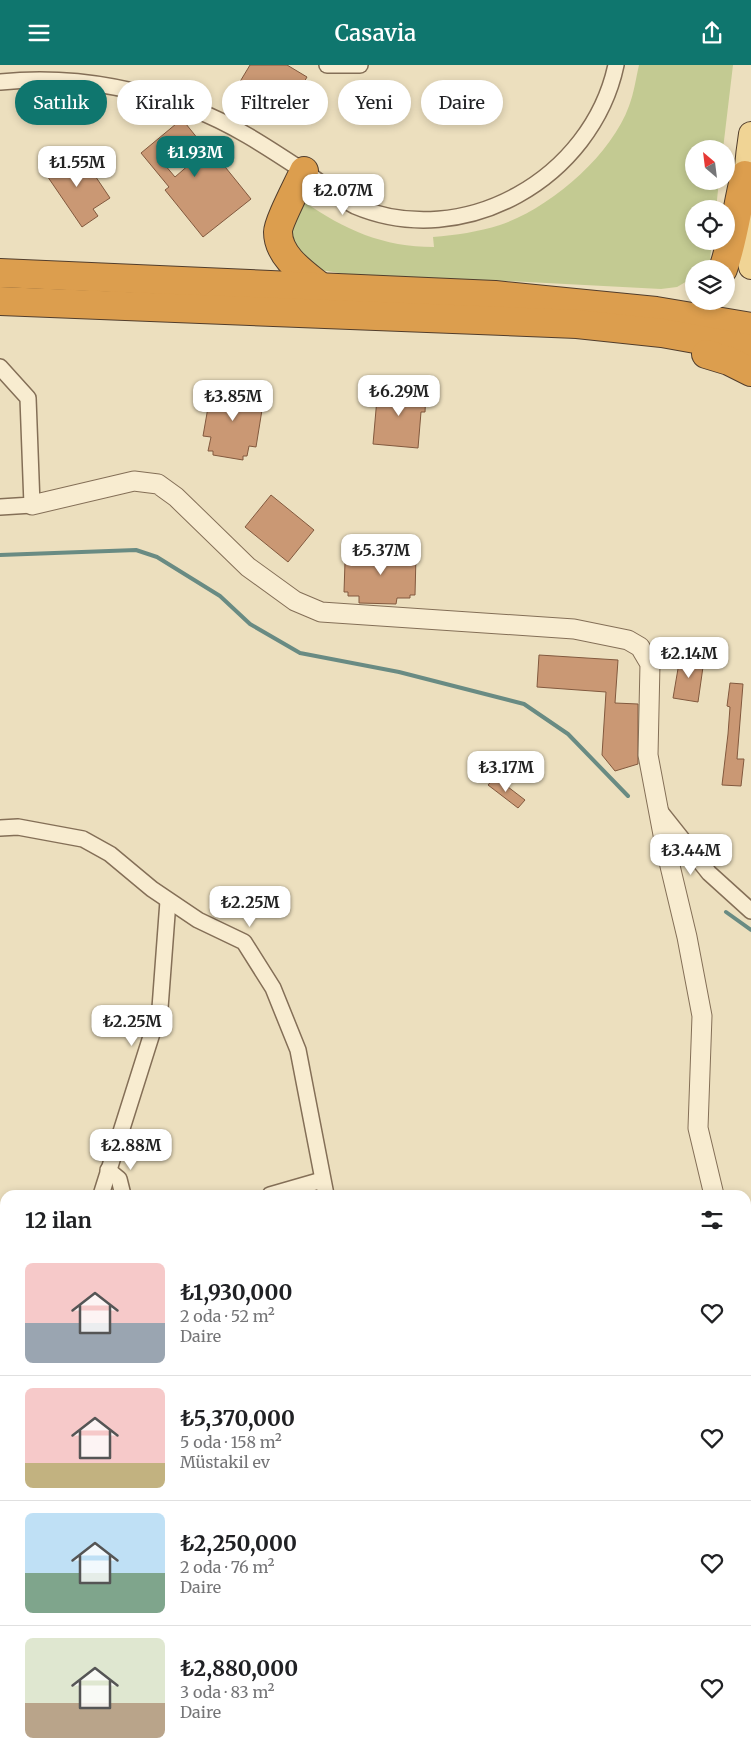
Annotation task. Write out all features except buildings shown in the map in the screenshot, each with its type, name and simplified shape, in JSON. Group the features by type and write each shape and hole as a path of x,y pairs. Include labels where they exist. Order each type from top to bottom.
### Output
{"highway":[{"path":"304,171 278,230 281,246 294,265 322,288"},
{"path":"726,260 732,243 735,214 744,175"},
{"path":"0,273 495,295 659,322 751,349"},
{"path":"0,301 578,323 659,322 751,327"},
{"path":"659,322 685,301"},
{"path":"659,322 695,350 729,361 751,373"}],"main road":[{"path":"751,134 744,175 745,237 751,267"}],"street":[{"path":"327,65 360,65"},
{"path":"0,82 53,80 88,82 160,97 232,127 304,171 354,205 378,213 404,218 431,219 460,216 487,209 512,199 535,186 556,169 578,146 606,98 616,65"},
{"path":"0,367 28,398 32,505"},
{"path":"0,507 32,505 134,481 158,484 176,497 248,567 295,601 321,612 574,629 628,640 640,647 650,664 648,755 702,1016 698,1128 713,1190"},
{"path":"658,809 708,873 751,911"},
{"path":"0,827 18,827 83,839 110,854 168,901 198,920 244,942 272,988 298,1050 324,1188 309,1190"},
{"path":"102,1190 160,1008 168,901"},
{"path":"108,1170 119,1179 122,1190"}],"green space":[{"path":"639,65 733,65 724,140 685,140 685,190 718,190 717,200 685,200 685,250 711,250 710,260 685,260 685,282 677,287 661,289 508,281 363,277 321,270 303,259 287,236 303,201 349,228 365,235 398,244 434,247 433,237 483,230 500,225 539,206 558,193 593,161 620,125 634,91"}],"waterway":[{"path":"0,555 136,550 157,557 220,596 250,624 300,653 399,672 524,704 568,734 628,796"},
{"path":"726,912 751,930"}]}
